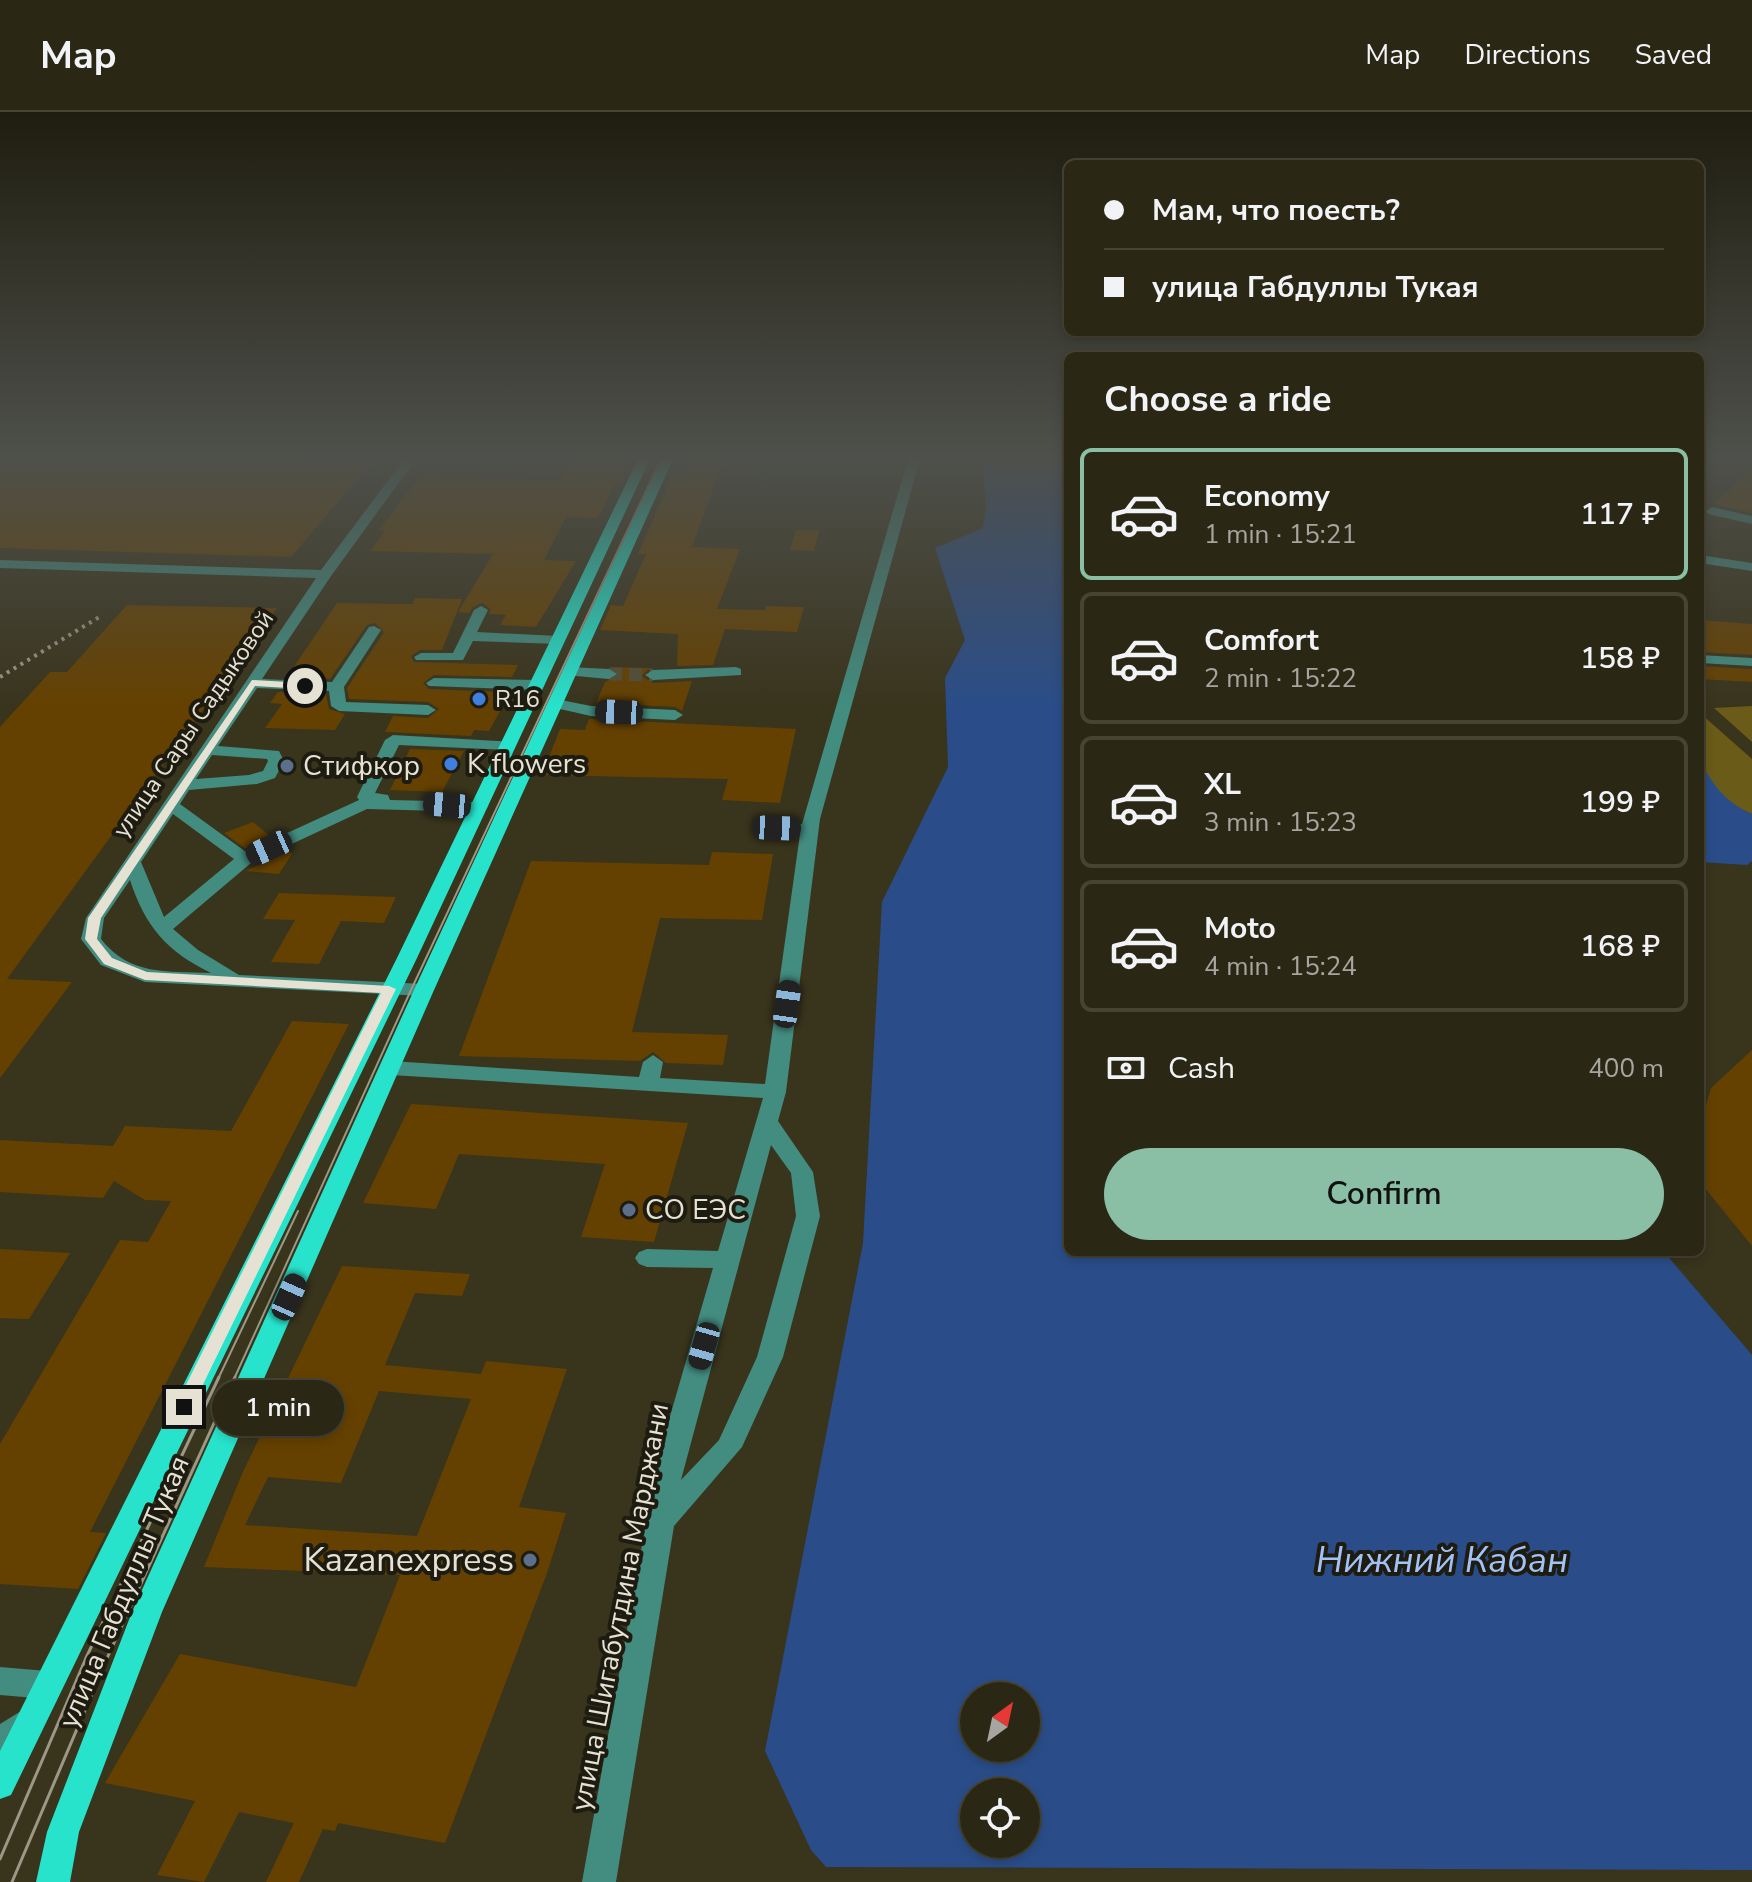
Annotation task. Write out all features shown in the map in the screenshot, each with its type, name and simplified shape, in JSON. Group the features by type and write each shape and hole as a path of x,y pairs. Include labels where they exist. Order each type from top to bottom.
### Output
{"main road":[{"name":"улица Габдуллы Тукая","path":"0,1784 389,989 470,807 508,745 605,542"},
{"name":"улица Габдуллы Тукая","path":"53,1882 63,1832 147,1612 424,990 629,542"}],"street":[{"name":"улица Сары Садыковой","path":"349,542 95,918 91,939 108,961 145,976 424,990"},
{"name":"улица Шигабутдина Марджани","path":"599,1882 671,1461 775,1092 810,829 891,542"},
{"path":"1704,560 1752,567"},
{"path":"0,564 325,574"},
{"path":"421,657 458,657 481,610"},
{"path":"374,630 336,687 339,706 428,710"},
{"path":"469,636 558,640"},
{"path":"1704,659 1752,662"},
{"path":"570,672 609,674"},
{"path":"653,675 736,672"},
{"path":"252,683 336,687"},
{"path":"434,683 537,685"},
{"path":"556,704 591,711 675,715"},
{"path":"470,807 365,797 393,740 508,745"},
{"path":"184,785 251,780 269,774 276,761 273,754 207,750"},
{"path":"161,929 245,859 364,804 470,807"},
{"path":"171,805 245,859"},
{"path":"777,828 810,829"},
{"name":"улица Сары Садыковой","path":"133,863 145,900 161,929 193,958 238,980"},
{"path":"648,1084 653,1062"},
{"path":"391,1068 775,1092"},
{"path":"662,1520 729,1447 770,1357 808,1216 802,1172 767,1122"},
{"path":"647,1258 728,1260"},
{"path":"0,1681 47,1685"},
{"name":"улица Габдуллы Тукая","path":"0,1744 32,1717"}],"shaded area":[{"path":"1752,706 1752,742 1714,708"},
{"path":"1704,717 1752,759 1752,814 1722,796 1706,774"}],"water":[{"name":"Нижний Кабан","path":"950,542 1064,542 1064,1256 1667,1256 1752,1355 1752,1870 826,1867 811,1850 765,1751 863,1243 882,902 948,767 945,678 965,640 935,548"},
{"path":"1704,768 1721,792 1752,814 1752,861 1747,865 1704,862"}],"building":[{"path":"0,542 304,542 291,557 0,548"},
{"path":"377,542 553,542 544,560 576,561 536,627 500,625 506,615 489,614 491,609 482,603 469,613 458,612 493,554 370,551"},
{"path":"643,542 694,542 692,547 740,549 717,609 804,607 797,632 725,629 713,665 677,666 678,634 600,630 611,605 623,606 646,554 638,554"},
{"path":"793,542 816,542 814,551 790,550"},
{"path":"415,598 462,599 442,650 420,650 411,656 414,662 518,665 512,677 434,675 423,683 429,689 505,692 498,704 504,704 489,731 474,730 471,736 385,732 393,716 428,718 439,709 428,702 349,699 347,688 384,632 375,623 367,625 330,679 287,677 337,603 412,604"},
{"path":"127,605 277,608 7,979 72,982 0,1078 0,727 50,672 67,672"},
{"path":"1704,620 1752,624 1752,655 1704,652"},
{"path":"1704,666 1752,669 1752,682 1704,679"},
{"path":"612,667 650,668 642,676 653,683 692,681 682,711 675,707 596,703 605,682 620,675"},
{"path":"278,692 326,694 329,709 345,714 335,730 265,728 282,704 270,703"},
{"path":"589,719 796,729 780,803 722,800 728,779 542,775 560,729 585,730"},
{"path":"410,749 464,751 442,792 390,790"},
{"path":"253,822 271,837 246,849 224,833"},
{"path":"287,850 292,854 279,874 246,871"},
{"path":"712,852 773,854 762,920 660,918 632,1032 728,1035 723,1065 666,1063 653,1052 640,1061 459,1056 531,861 709,865"},
{"path":"279,893 396,897 384,923 341,921 319,964 271,962 295,920 263,919"},
{"path":"292,1021 349,1024 90,1532 106,1533 78,1589 0,1584 0,1444 120,1240 148,1242 171,1201 145,1200 114,1181 103,1198 0,1192 0,1140 113,1146 125,1126 231,1131"},
{"path":"1752,1050 1752,1246 1704,1187 1704,1112 1711,1088"},
{"path":"411,1104 688,1123 654,1242 581,1237 605,1164 459,1154 436,1209 363,1203"},
{"path":"0,1249 70,1253 29,1319 0,1318"},
{"path":"342,1266 470,1274 462,1296 415,1293 385,1365 481,1374 486,1361 567,1369 519,1507 566,1513 547,1573 445,1843 338,1823 335,1831 323,1829 299,1882 266,1882 294,1823 239,1812 204,1882 157,1875 195,1801 105,1783 180,1654 356,1687 400,1575 204,1567 242,1474","holes":["379,1391 471,1399 417,1536 245,1525 268,1477 341,1483"]}],"tunnel":[{"path":"609,674 653,675"}],"tram line":[{"path":"234,1379 411,990 622,542"},
{"path":"218,1379 298,1211"},
{"path":"0,1859 86,1658 219,1377"},
{"path":"12,1882 108,1656 235,1377"}],"railway":[{"path":"0,677 101,616"}],"place":[{"name":"R16","path":"479,699"},
{"name":"K flowers","path":"451,764"},
{"name":"Стифкор","path":"287,766"},
{"name":"СО ЕЭС","path":"629,1210"},
{"name":"Kazanexpress","path":"530,1560"}],"route":[{"path":"184,1407 389,989 145,976 108,961 91,939 95,918 252,683 305,686"}]}
